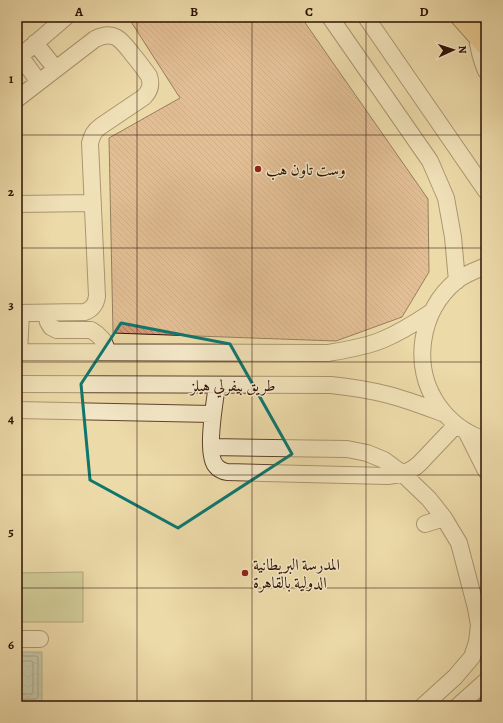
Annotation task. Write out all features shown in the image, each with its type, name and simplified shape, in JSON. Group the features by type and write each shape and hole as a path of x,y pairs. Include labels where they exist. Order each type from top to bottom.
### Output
{"main road":[{"path":"461,17 481,40"}],"street":[{"path":"39,82 18,57 66,17"},
{"path":"330,17 430,161 446,198 454,237 457,281"},
{"path":"366,17 486,191"},
{"path":"17,99 95,39 102,36 110,35 123,41 149,76 151,82 148,93 144,97 100,126 91,136 90,143 98,296 97,302 92,309 85,312 19,313 18,352"},
{"path":"481,40 478,48 481,61 486,71"},
{"path":"35,43 56,69"},
{"path":"17,204 93,203"},
{"path":"486,266 475,270 457,281 442,296 430,314 423,334 421,355 424,377 432,397 456,424 486,471"},
{"path":"46,313 48,322 51,327 56,330 91,330 103,340 108,352"},
{"name":"طريق بيفرلي هيلز","path":"18,352 328,353 355,349 382,340 407,328 430,314"},
{"name":"طريق بيفرلي هيلز","path":"17,384 331,385 360,388 416,404 456,424 476,437 486,440"},
{"path":"217,385 212,414 212,458 215,465 220,470 227,472 388,476 403,474 413,470 456,424"},
{"path":"17,410 212,414"},
{"path":"211,447 347,449 367,453 384,460 403,474 429,499 444,518 459,543 476,608 479,626 477,642 472,657 455,677 426,705"},
{"path":"425,524 444,518"},
{"path":"17,639 40,640"},
{"path":"458,706 486,681"}],"highlighted area":[{"path":"121,323 230,344 292,454 178,528 90,480 81,384"}],"green space":[{"path":"83,572 83,622 17,622 17,573"}],"water":[{"path":"17,652 42,652 42,703 17,703"}],"building":[{"name":"وست تاون هب","path":"128,17 301,17 428,199 429,272 402,317 336,341 113,333 109,138 180,98"}],"place":[{"name":"وست تاون هب","path":"258,169"},
{"name":"المدرسة البريطانية الدولية بالقاهرة","path":"245,573"}]}
